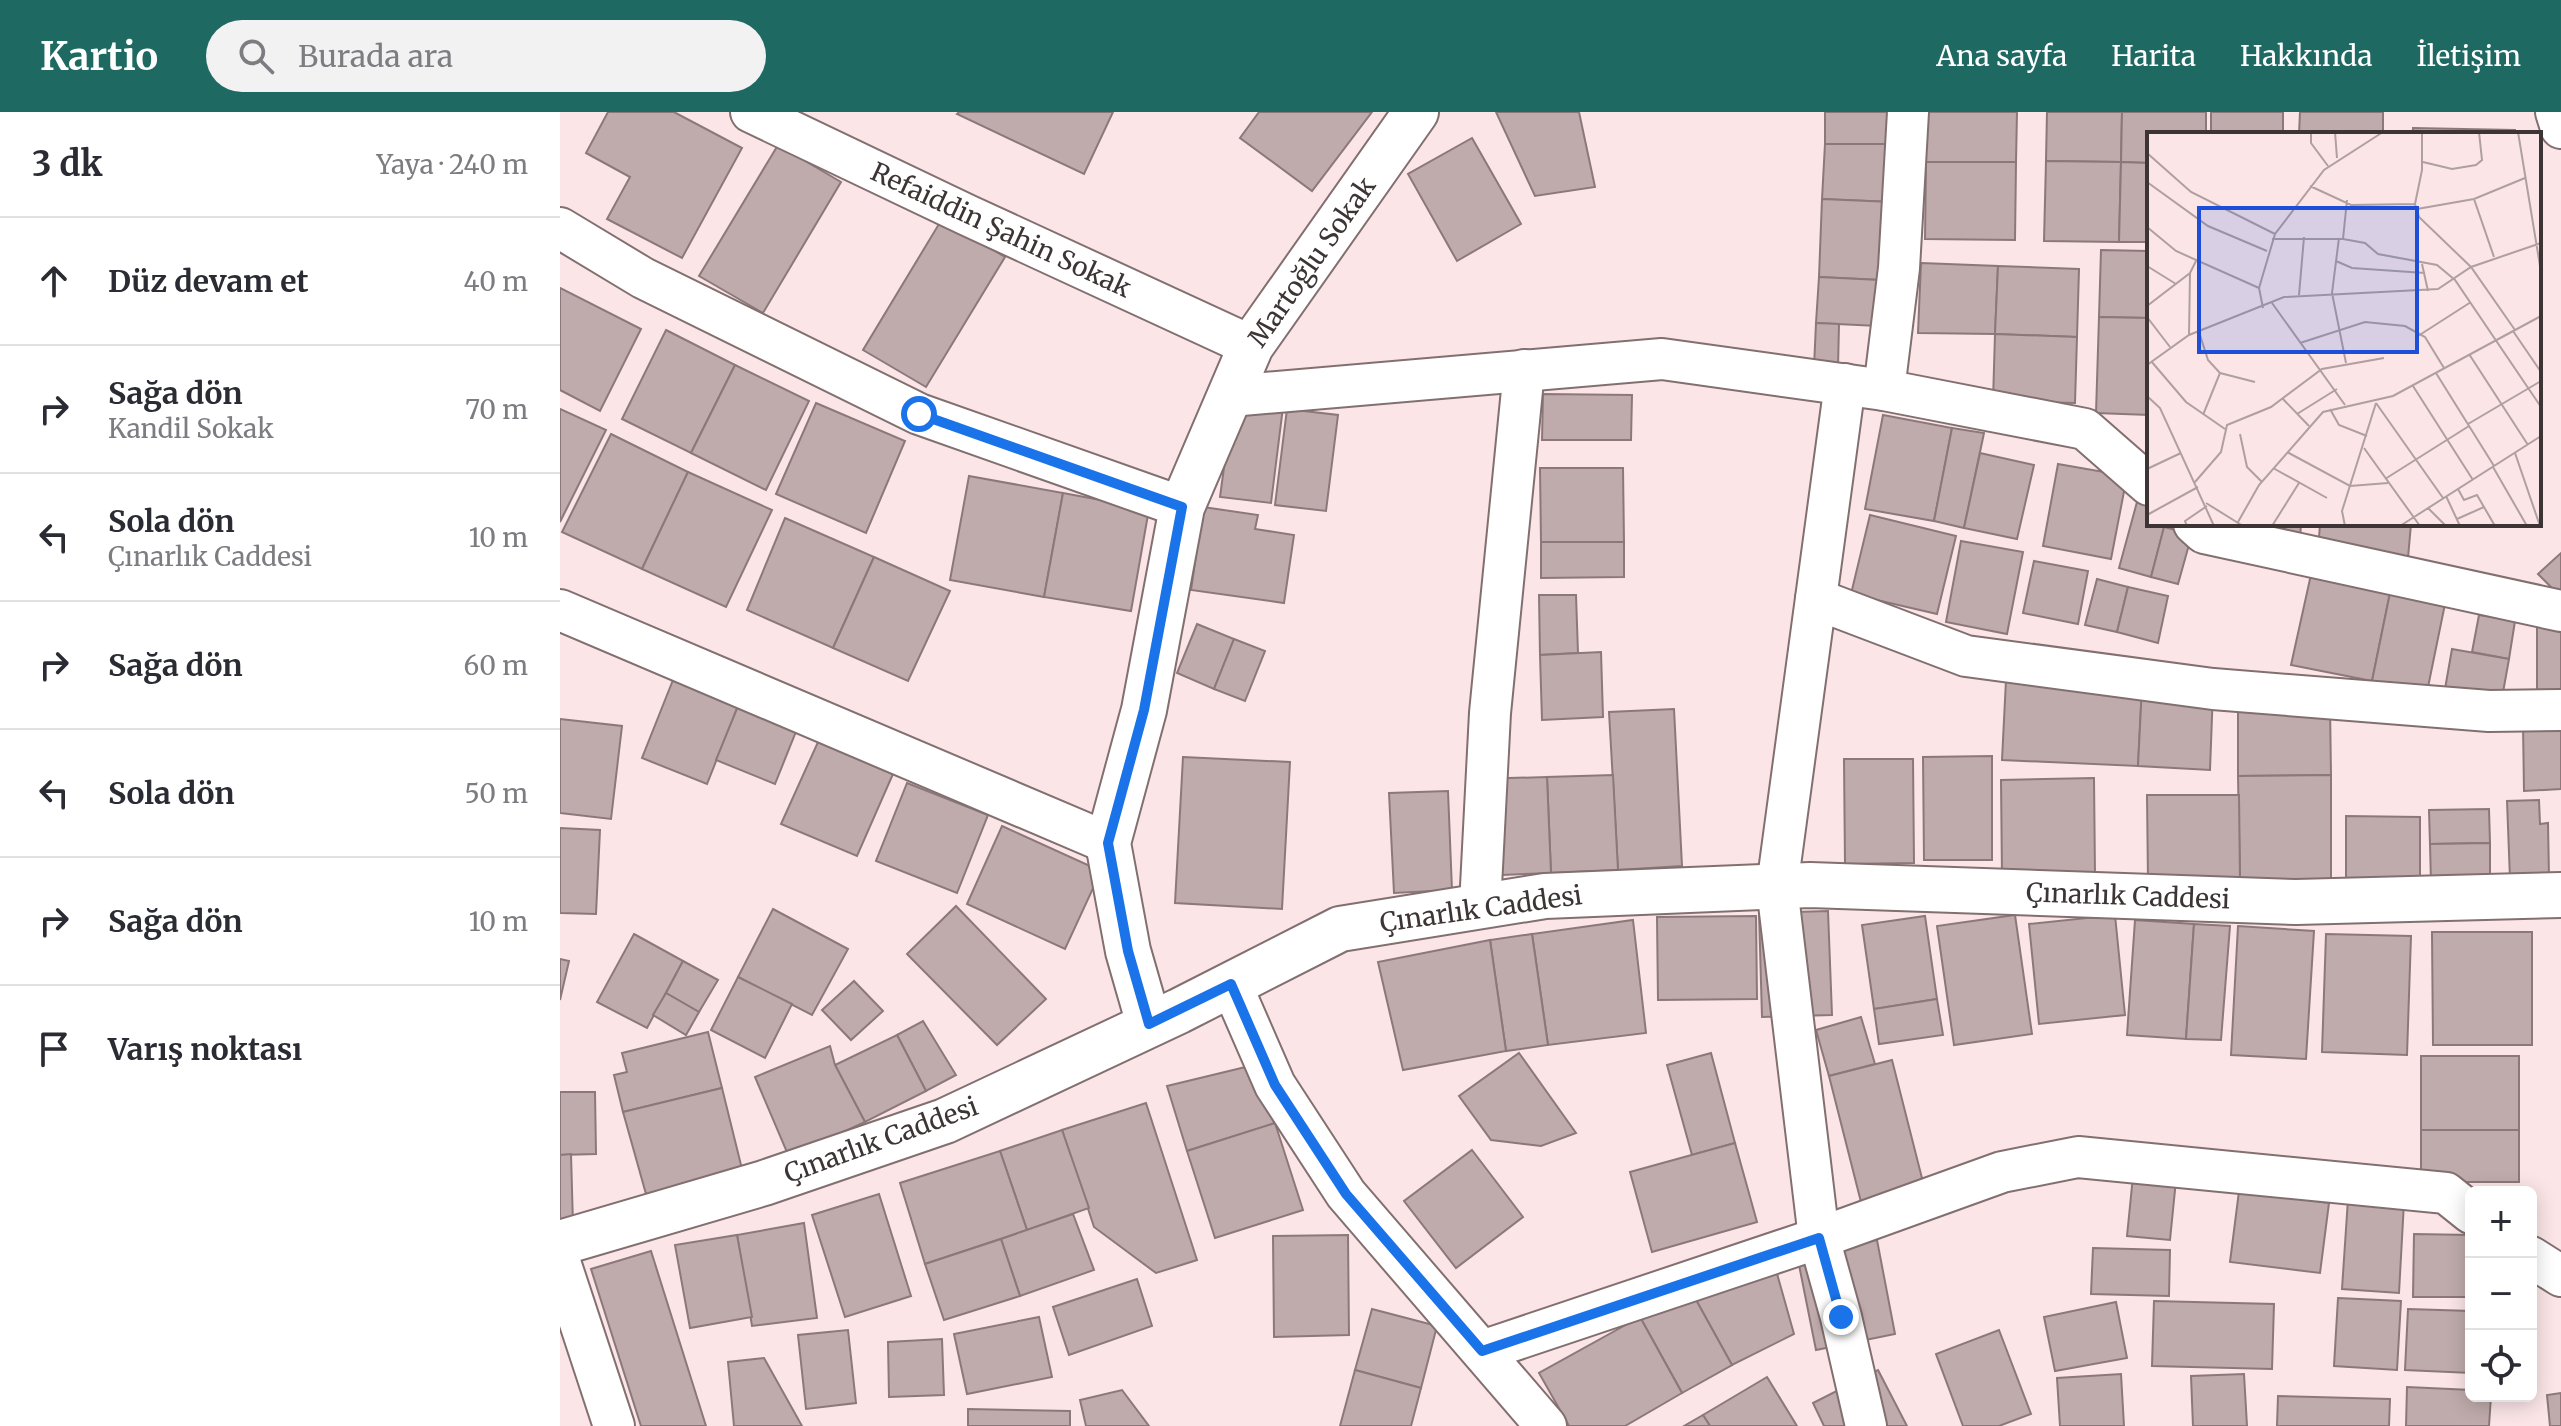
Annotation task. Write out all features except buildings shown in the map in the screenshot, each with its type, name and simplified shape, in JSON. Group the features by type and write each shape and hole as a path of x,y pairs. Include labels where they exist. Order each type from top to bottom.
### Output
{"street":[{"name":"Refaiddin Şahin Sokak","path":"751,112 1251,346"},
{"name":"Martoğlu Sokak","path":"1108,843 1144,710 1182,507 1251,346 1416,112"},
{"path":"1866,1426 1819,1238 1777,887 1816,599 1864,387 1899,268 1908,112"},
{"path":"560,228 643,278 919,414 1182,507"},
{"path":"1230,396 1662,359 1864,387 2085,429 2147,483"},
{"path":"1480,906 1490,713 1524,370"},
{"path":"2196,526 2204,533 2561,611"},
{"path":"1816,599 1966,656 2213,689 2489,711 2561,710"},
{"path":"560,610 1108,843 1128,951 1149,1024"},
{"name":"Çınarlık Caddesi","path":"560,1243 764,1183 945,1121 1340,929 1545,896 1777,887 1826,886 2296,902 2561,895"},
{"path":"1231,984 1275,1085 1346,1194 1546,1426"},
{"path":"1482,1351 1819,1238 2002,1172 2078,1157 2446,1193 2465,1208"},
{"path":"2533,1258 2561,1276"},
{"path":"560,1262 614,1426"}],"route":[{"path":"919,414 1182,507 1144,710 1108,843 1128,951 1149,1024 1231,984 1275,1085 1346,1194 1482,1351 1819,1238 1841,1317"}]}
